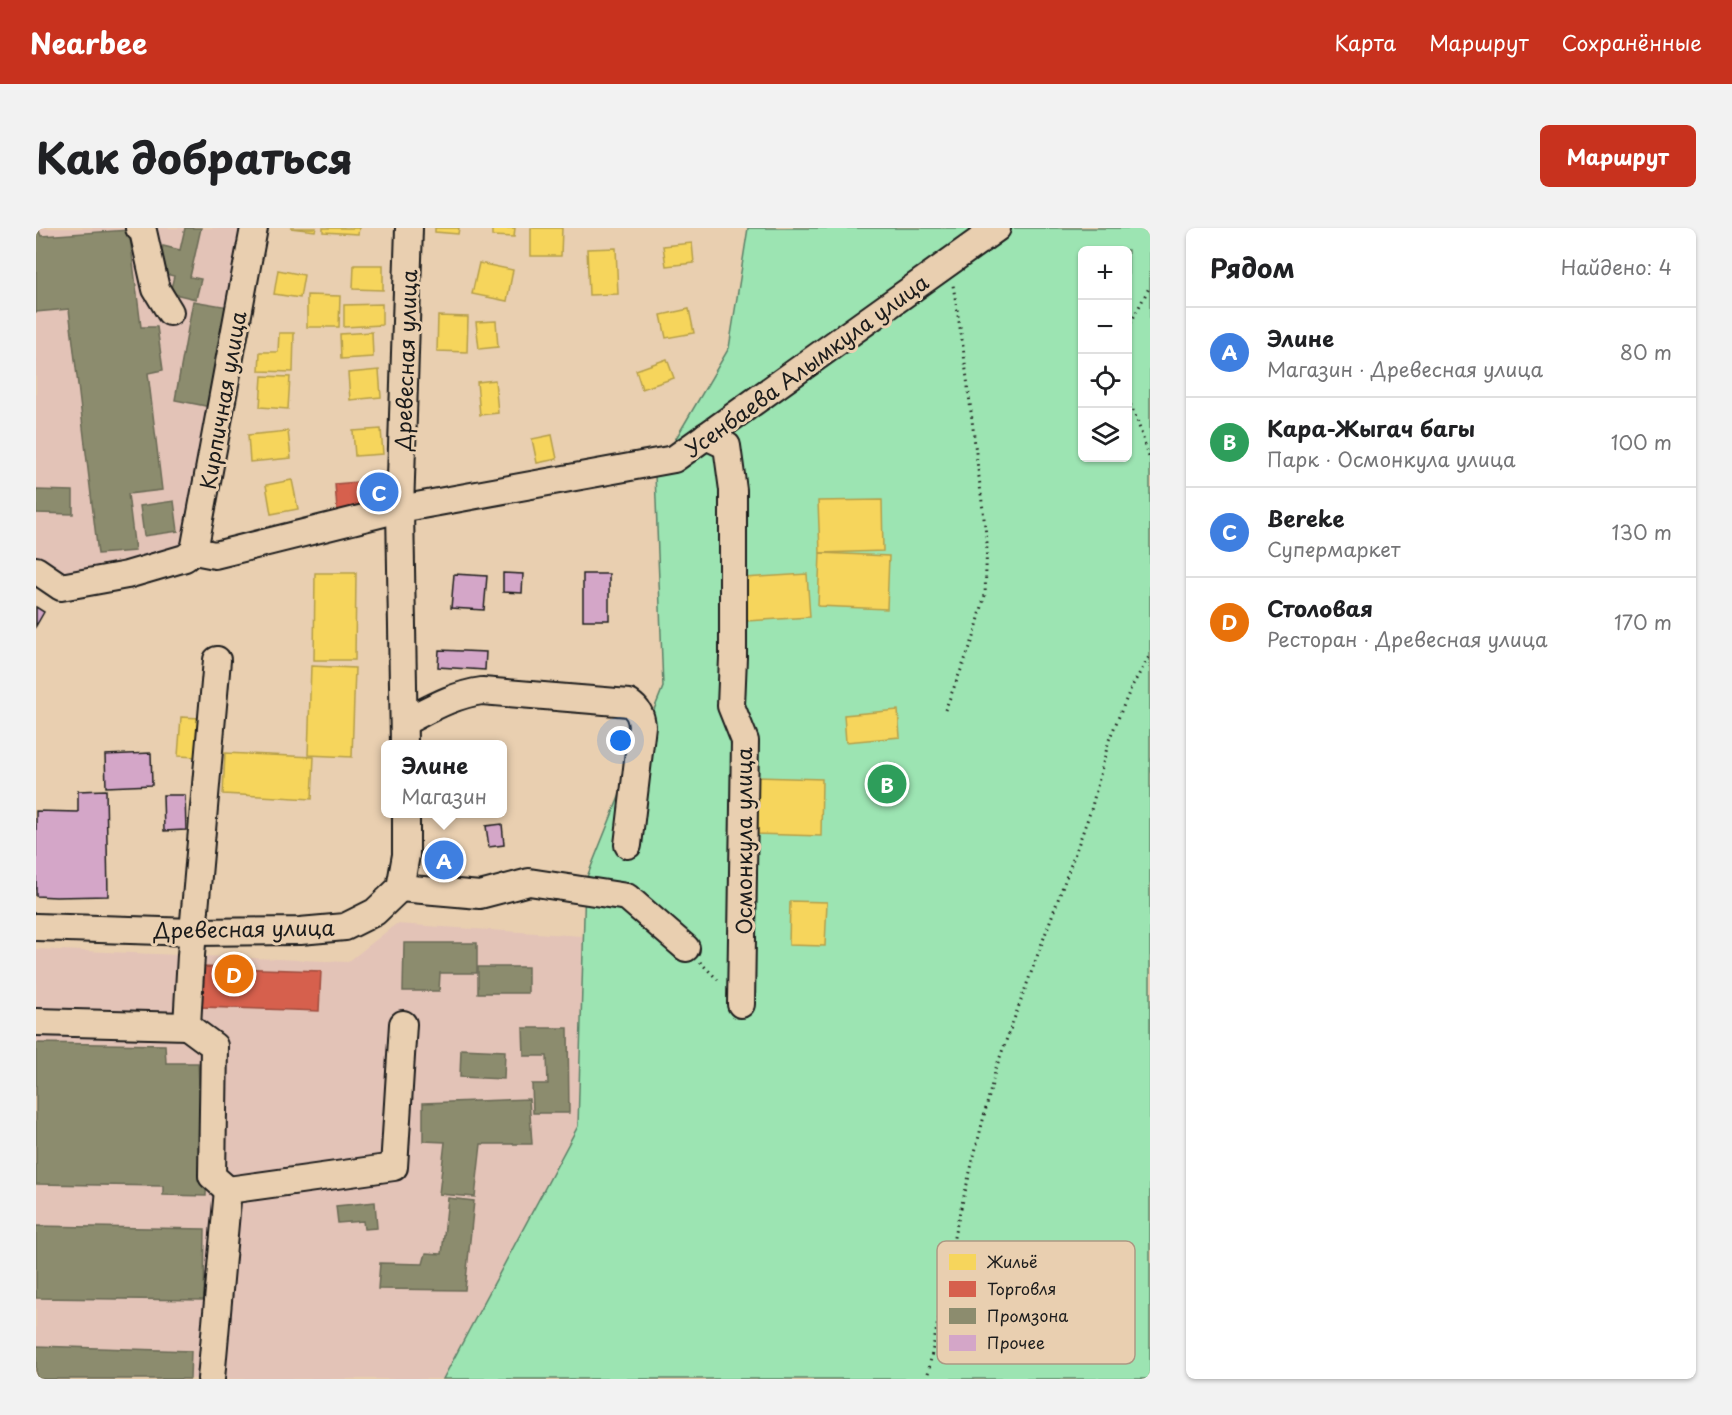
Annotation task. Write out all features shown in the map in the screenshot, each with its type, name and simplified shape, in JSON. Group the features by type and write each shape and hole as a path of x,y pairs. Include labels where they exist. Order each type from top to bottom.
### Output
{"street":[{"path":"139,228 143,231 156,289 170,312"},
{"name":"Кирпичная улица","path":"205,553 254,228"},
{"name":"Древесная улица","path":"404,733 400,509 409,228"},
{"name":"Усенбаева Алымкула улица","path":"36,570 61,587 128,575 205,553 400,509 674,459 997,228"},
{"name":"Осмонкула улица","path":"706,436 727,446 733,490 733,657 730,705 746,741 741,1004"},
{"path":"187,1026 217,660"},
{"path":"404,733 450,699 482,691 629,703 640,713 642,726 628,845"},
{"path":"406,818 406,855 400,888 480,895 529,882 627,897 686,948"},
{"name":"Древесная улица","path":"36,927 193,932 300,932 345,927 375,912 400,888"},
{"path":"36,1022 187,1026 214,1046 212,1176 228,1190 394,1167 403,1024"},
{"path":"211,1379 228,1190"}],"path":[{"path":"945,710 974,637 985,595 987,543 963,346 949,262"},
{"path":"1132,320 1150,286"},
{"path":"1132,408 1150,460"},
{"path":"953,1241 996,1068 1090,810 1109,740 1131,688 1150,655"},
{"path":"686,948 741,1004"},
{"path":"927,1379 937,1326"}],"shaded area":[{"path":"36,228 248,228 188,547 57,574 36,564"},
{"path":"396,924 583,936 578,1126 443,1379 36,1379 36,949 348,962"}],"green space":[{"path":"748,228 1150,228 1150,1379 443,1379 578,1126 585,882 663,687 655,474 729,348"}],"building: Жильё":[{"path":"290,228 316,228 315,231"},
{"path":"323,228 359,228 358,234 323,232"},
{"path":"435,228 459,228 458,234 435,232"},
{"path":"492,228 515,228 514,237 492,236"},
{"path":"531,228 562,228 561,256 531,256"},
{"path":"692,243 694,263 666,266 663,246"},
{"path":"616,248 618,294 589,295 587,249"},
{"path":"479,263 513,270 507,301 472,294"},
{"path":"354,265 383,265 383,290 353,289"},
{"path":"278,270 304,275 300,298 274,294"},
{"path":"307,295 340,296 339,327 307,327"},
{"path":"382,304 382,325 344,327 344,305"},
{"path":"689,309 694,333 666,338 661,315"},
{"path":"438,316 468,317 467,352 437,351"},
{"path":"496,321 498,347 479,349 476,322"},
{"path":"372,332 373,357 341,359 340,334"},
{"path":"279,333 294,333 293,372 259,371 260,352 278,352"},
{"path":"667,359 674,378 642,389 636,370"},
{"path":"379,370 381,397 350,400 348,373"},
{"path":"262,376 290,377 288,409 260,407"},
{"path":"495,380 498,413 480,415 477,382"},
{"path":"381,429 383,454 355,456 353,431"},
{"path":"288,431 291,458 250,462 248,435"},
{"path":"552,435 557,459 537,463 532,439"},
{"path":"292,480 298,509 271,514 266,485"},
{"path":"882,500 883,551 820,553 818,501"},
{"path":"820,553 889,556 887,609 818,606"},
{"path":"315,573 356,573 355,660 314,660"},
{"path":"807,574 810,617 746,621 744,578"},
{"path":"311,666 355,668 352,757 308,755"},
{"path":"898,710 900,737 846,742 844,715"},
{"path":"181,717 201,718 198,757 178,756"},
{"path":"225,753 314,757 312,799 223,794"},
{"path":"757,777 822,779 821,836 755,834"},
{"path":"790,901 827,902 825,946 789,945"}],"building: Торговля":[{"path":"381,480 384,505 337,510 335,484"},
{"path":"201,967 321,971 319,1011 200,1007"}],"building: Промзона":[{"path":"36,228 41,236 129,230 141,327 157,327 163,370 148,373 162,490 128,494 135,551 98,554 69,309 36,312"},
{"path":"185,228 201,228 190,277 201,279 196,299 170,293 174,276 157,272 163,246 180,250"},
{"path":"193,301 229,307 211,407 175,400"},
{"path":"36,490 73,491 73,514 36,513"},
{"path":"174,501 178,531 144,536 140,506"},
{"path":"404,943 477,943 477,973 440,973 439,991 403,991"},
{"path":"478,967 528,967 528,993 478,993"},
{"path":"523,1028 568,1028 569,1113 533,1113 532,1084 548,1084 547,1056 524,1056"},
{"path":"36,1043 165,1045 166,1063 198,1063 199,1084 209,1086 206,1196 163,1195 163,1186 36,1184"},
{"path":"461,1049 505,1051 504,1079 460,1077"},
{"path":"529,1099 532,1144 481,1144 475,1197 439,1194 445,1142 423,1141 423,1103"},
{"path":"448,1198 474,1201 465,1290 378,1289 380,1263 423,1264 426,1253 442,1254"},
{"path":"375,1202 377,1228 364,1229 363,1221 338,1223 336,1206"},
{"path":"36,1226 205,1229 204,1300 36,1298"},
{"path":"36,1346 191,1351 190,1379 36,1379"}],"building: Прочее":[{"path":"503,573 523,574 522,593 503,592"},
{"path":"454,574 487,576 484,610 451,608"},
{"path":"583,574 609,574 609,620 583,620"},
{"path":"36,607 44,612 36,626"},
{"path":"439,650 486,652 485,670 438,667"},
{"path":"151,753 152,785 106,787 105,755"},
{"path":"106,790 108,896 36,896 36,811 78,812 78,791"},
{"path":"163,795 185,795 186,830 164,831"},
{"path":"502,824 504,845 489,847 486,826"}],"place":[{"name":"Bereke","path":"379,492"},
{"name":"Кара-Жыгач багы","path":"887,784"},
{"name":"Элине","path":"444,860"},
{"name":"Столовая","path":"234,974"}]}
